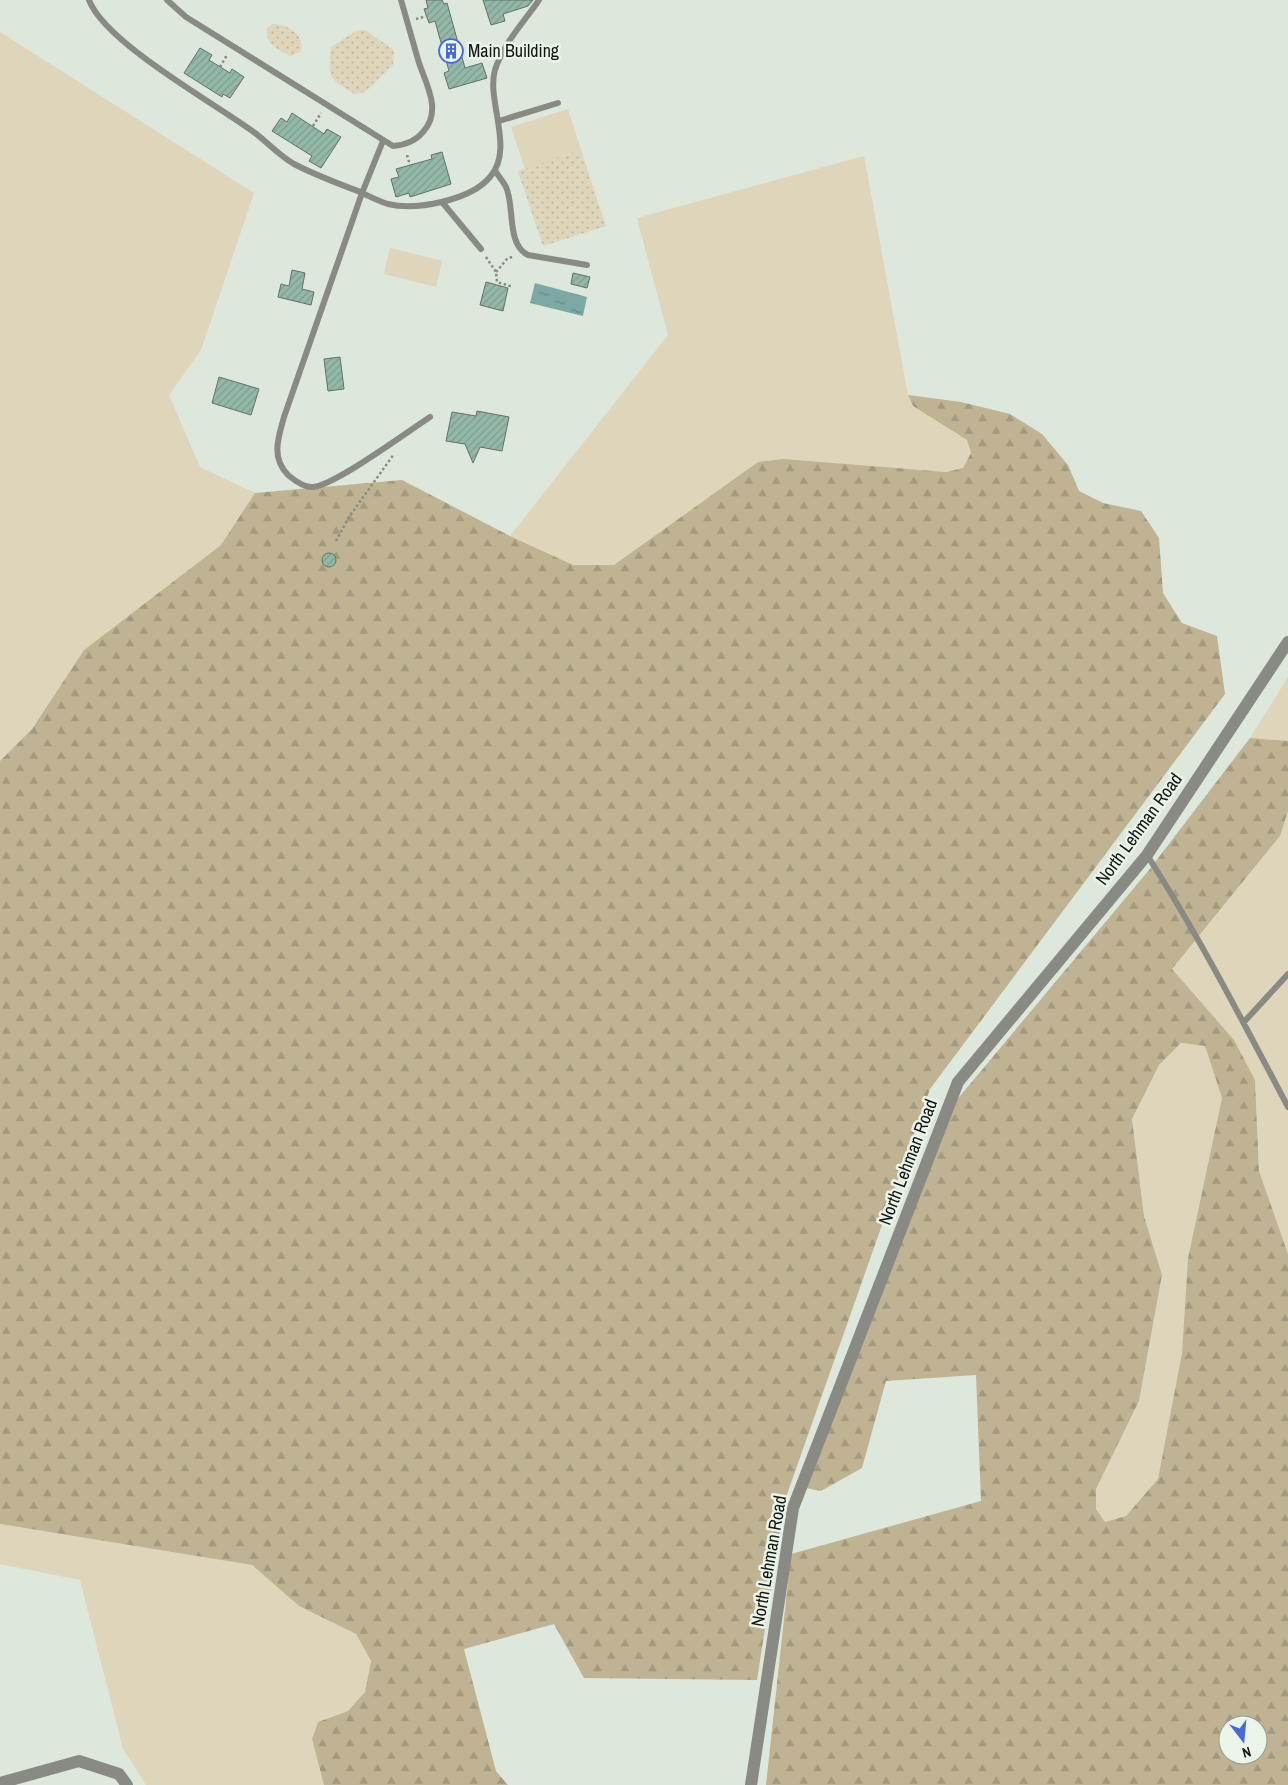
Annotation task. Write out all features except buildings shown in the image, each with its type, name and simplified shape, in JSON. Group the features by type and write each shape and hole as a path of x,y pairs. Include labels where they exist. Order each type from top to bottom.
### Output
{"street":[{"name":"North Lehman Road","path":"751,1785 793,1508 958,1082 1147,854 1288,642"},
{"path":"0,1783 79,1761 119,1774 127,1785"}],"lane":[{"path":"89,0 92,9 104,24 163,72 255,133 292,163 387,204 405,206 422,206 442,202 478,187 490,178 499,157 499,121 494,72 506,47 539,0"},
{"path":"167,0 186,17 393,146 405,145 419,137 430,125 433,108 401,0"},
{"path":"499,121 558,103"},
{"path":"383,141 362,193 284,417 277,443 277,459 295,481 310,487 318,486 335,479 430,417"},
{"path":"495,170 506,188 517,242 522,251 528,255 587,265"},
{"path":"442,202 481,249"},
{"path":"1147,854 1244,1022 1288,1106"},
{"path":"1244,1022 1288,974"}],"path":[{"path":"412,13 414,20 426,16"},
{"path":"220,67 230,52"},
{"path":"312,126 322,112 314,107"},
{"path":"401,154 407,152 410,165"},
{"path":"481,249 496,272 497,282 513,287"},
{"path":"496,272 507,259 522,251"},
{"path":"336,541 349,517 394,456 397,438"}],"shaded area":[{"path":"272,24 278,24 294,31 302,45 301,51 291,56 277,49 268,39 267,35 267,29"},
{"path":"365,30 394,50 393,65 365,92 355,94 339,84 332,76 330,72 331,47 356,31"},
{"path":"0,32 254,193 201,350 169,395 200,467 255,493 221,545 84,650 32,729 0,761"},
{"path":"568,109 581,150 525,169 511,127"},
{"path":"581,150 606,226 543,246 518,171"},
{"path":"864,156 908,395 913,406 967,440 971,453 963,469 946,472 758,462 615,565 573,565 510,536 668,335 637,218"},
{"path":"390,248 442,261 436,287 384,274"},
{"path":"1288,677 1288,741 1250,738"},
{"path":"1288,811 1288,1254 1259,1171 1255,1080 1172,969 1280,836"},
{"path":"1181,1043 1205,1046 1222,1098 1188,1258 1182,1353 1158,1479 1126,1516 1105,1522 1096,1509 1096,1489 1139,1401 1162,1275 1144,1216 1132,1119 1159,1065"},
{"path":"0,1524 252,1565 299,1606 356,1634 371,1661 365,1693 348,1711 318,1722 312,1739 324,1785 146,1785 123,1749 80,1580 0,1564"}],"green space":[{"path":"908,395 961,402 1010,414 1042,434 1068,465 1079,491 1103,503 1141,511 1159,538 1163,593 1182,623 1217,636 1225,694 930,1089 785,1500 757,1680 584,1678 554,1624 464,1649 496,1771 508,1785 324,1785 312,1739 318,1722 348,1711 365,1692 371,1661 356,1634 299,1606 252,1565 0,1524 0,761 32,729 84,650 221,545 255,493 402,480 510,536 573,565 614,565 758,462 783,459 946,472 963,468 971,453 967,440 913,406"},
{"path":"1250,738 1288,741 1288,811 1280,836 1172,969 1234,1040 1255,1080 1259,1171 1288,1254 1288,1785 766,1785 791,1554 981,1501 976,1375 886,1381 862,1468 821,1491 806,1488 955,1102 1149,870","holes":["1181,1043 1205,1046 1222,1098 1188,1258 1182,1353 1158,1479 1126,1516 1105,1522 1096,1509 1096,1489 1139,1401 1162,1275 1144,1216 1132,1119 1159,1065"]}],"water":[{"path":"535,283 587,297 583,316 530,303"}],"place":[{"name":"Main Building","path":"451,51"}]}
